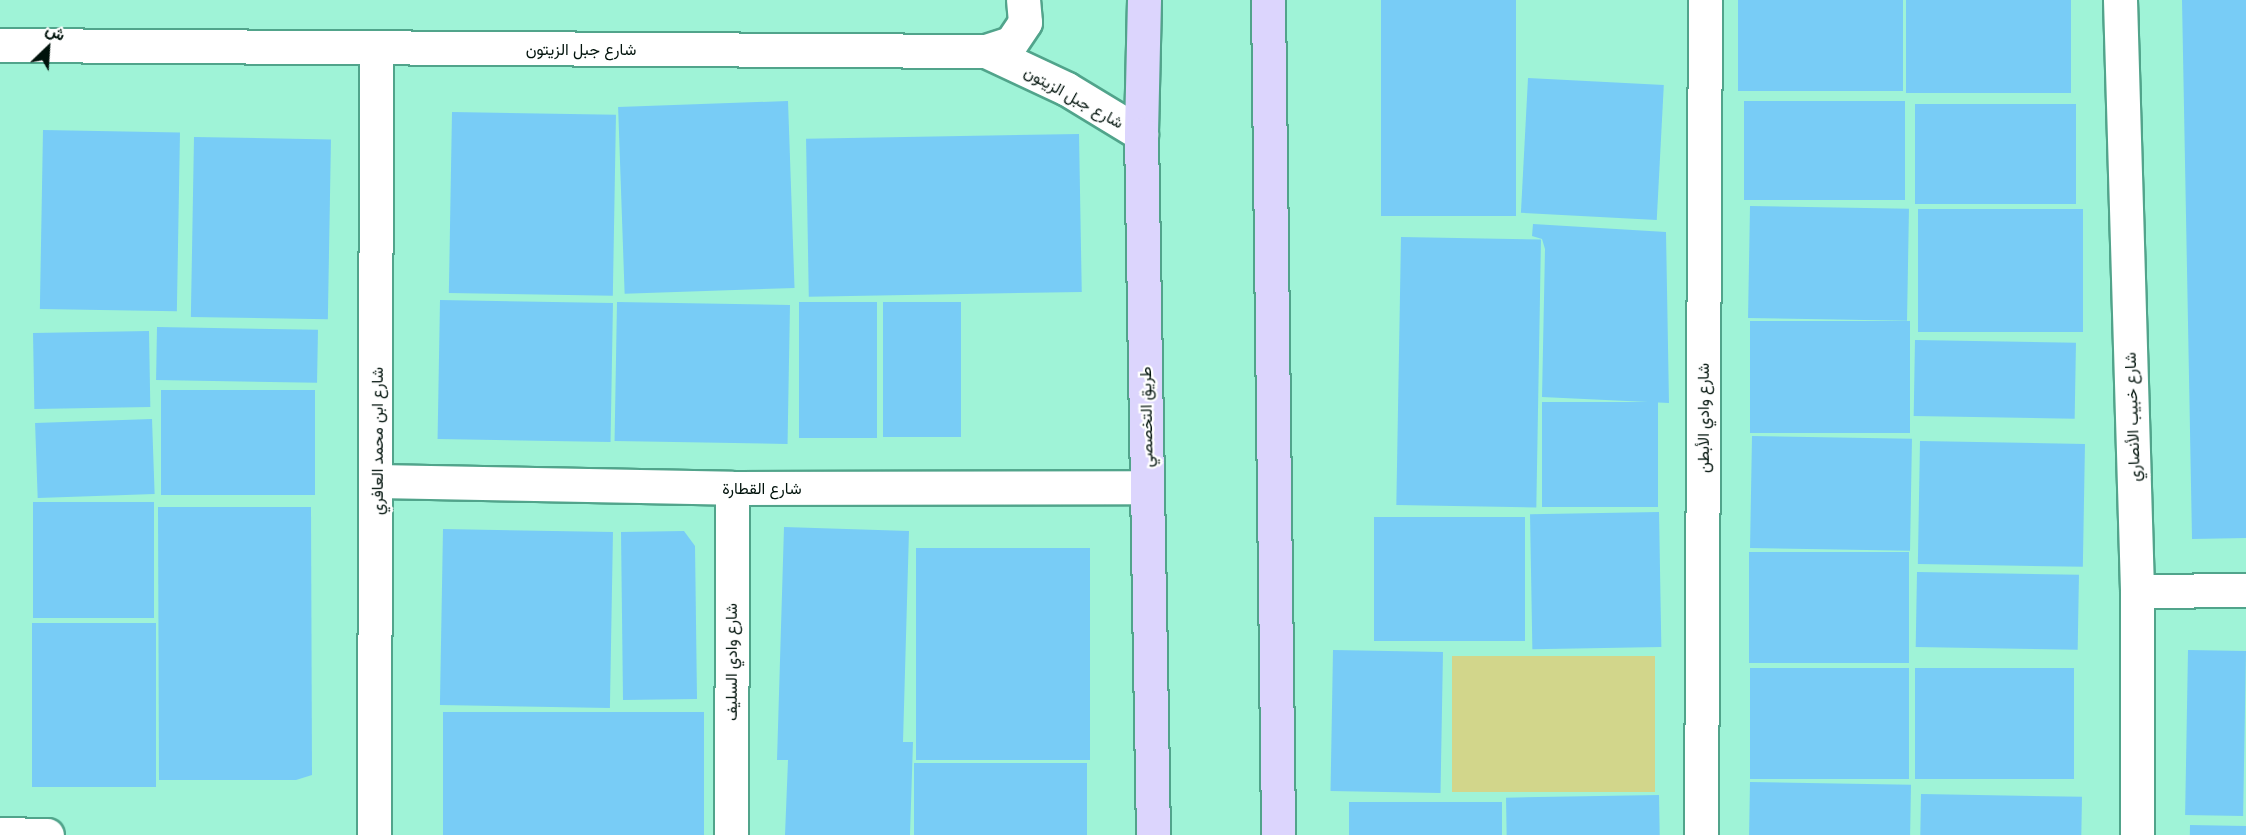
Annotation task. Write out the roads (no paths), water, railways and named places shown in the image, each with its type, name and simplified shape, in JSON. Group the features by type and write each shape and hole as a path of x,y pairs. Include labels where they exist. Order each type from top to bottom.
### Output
{"main road":[{"name":"طريق التخصصي","path":"1144,0 1141,134 1153,835"},
{"path":"1268,0 1278,835"}],"street":[{"path":"986,51 1011,43 1025,22 1023,0"},
{"name":"شارع وادي الأبطن","path":"1701,835 1705,0"},
{"name":"شارع خبيب الأنصاري","path":"2120,0 2137,591 2137,835"},
{"name":"شارع جبل الزيتون","path":"0,45 986,51 1067,89 1141,134"},
{"name":"شارع ابن محمد العافري","path":"374,835 377,481 376,47"},
{"name":"شارع القطارة","path":"377,481 732,488 1148,487"},
{"name":"شارع وادي السليف","path":"730,835 732,488"},
{"path":"2137,591 2246,590"},
{"path":"0,834 47,835"}]}
